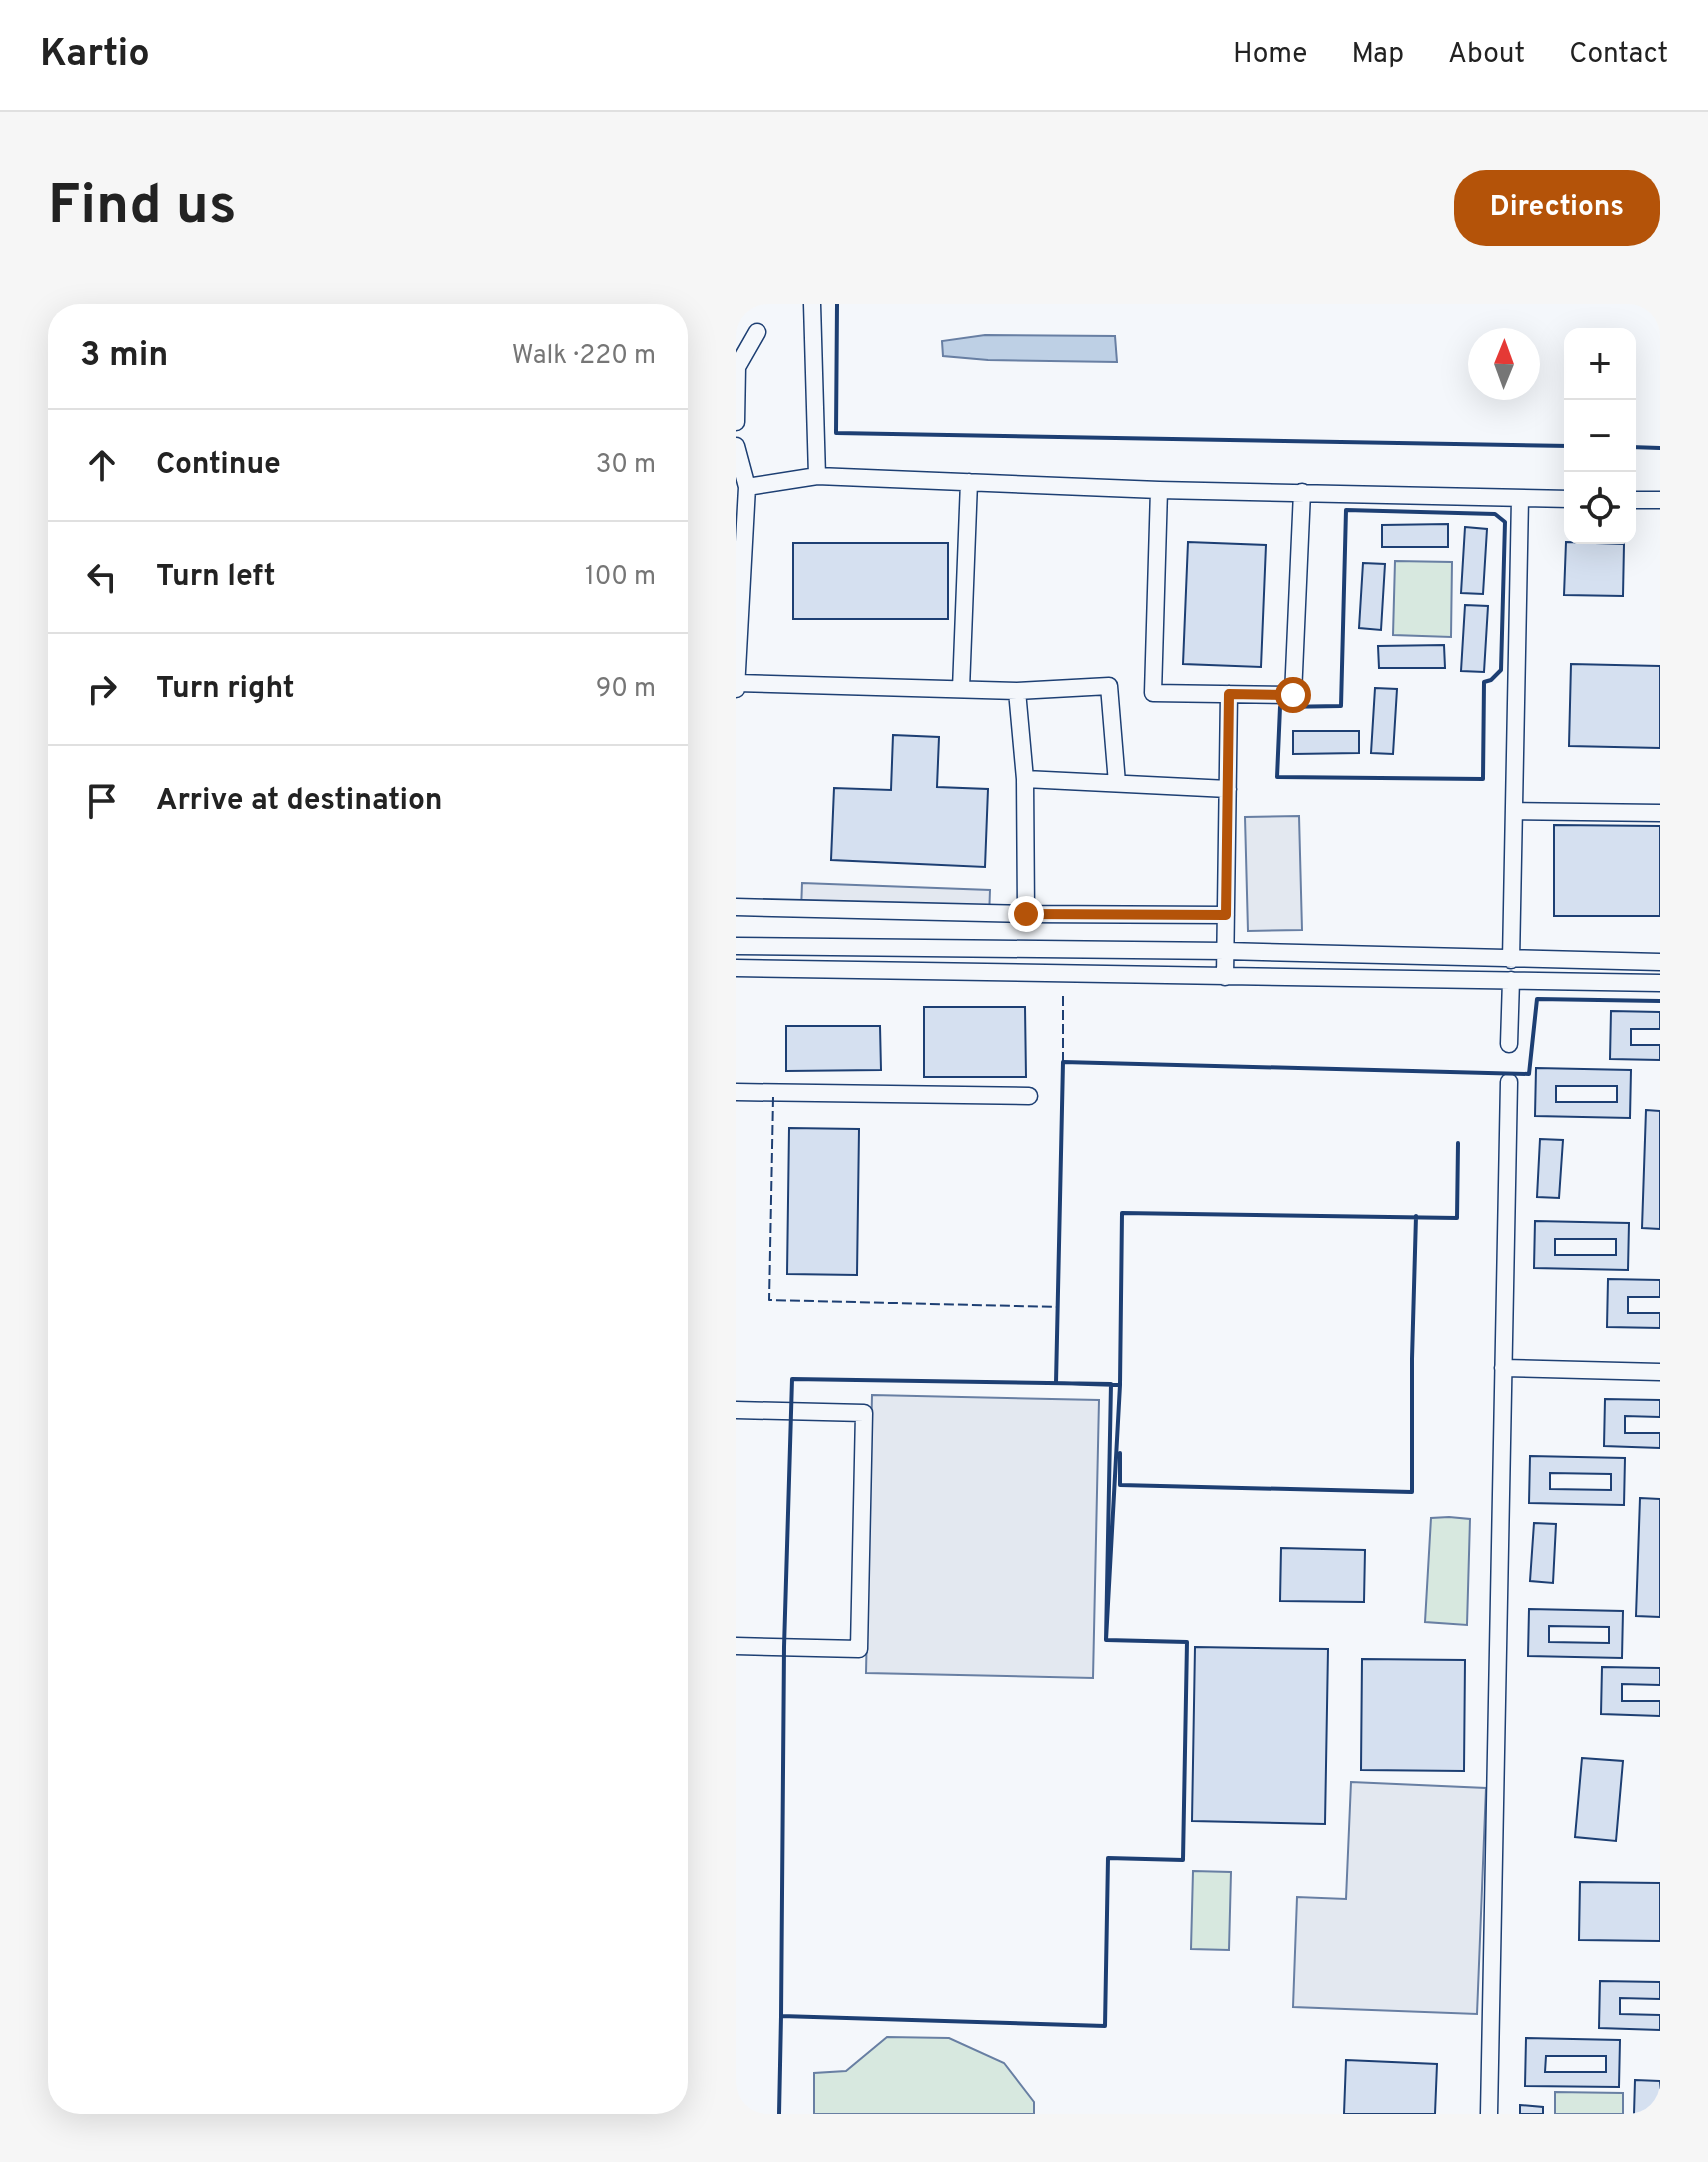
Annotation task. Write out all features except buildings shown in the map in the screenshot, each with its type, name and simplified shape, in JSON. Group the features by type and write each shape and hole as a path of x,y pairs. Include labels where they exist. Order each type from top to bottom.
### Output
{"street":[{"path":"812,304 817,476"},
{"path":"736,422 737,367 757,332"},
{"path":"736,446 747,487 736,686 1017,691 1109,686 1117,783"},
{"path":"747,487 817,476 1159,490 1564,499"},
{"path":"961,689 969,482"},
{"path":"1159,490 1153,693 1293,695 1302,492"},
{"path":"1511,960 1520,498"},
{"path":"1636,500 1660,500"},
{"path":"1017,691 1025,779 1026,914"},
{"path":"1225,977 1229,694"},
{"path":"1025,779 1228,789"},
{"path":"1514,811 1660,813"},
{"path":"736,907 1226,915"},
{"path":"736,946 1225,951 1660,962"},
{"path":"1261,977 1262,952"},
{"path":"736,968 1660,983"},
{"path":"1509,1044 1511,980"},
{"path":"1489,2114 1509,1082"},
{"path":"736,1092 1029,1096"},
{"path":"1503,1368 1660,1372"},
{"path":"736,1410 864,1413 859,1649 736,1646"}],"shaded area":[{"path":"1395,561 1452,562 1451,637 1393,635"},
{"path":"1299,816 1302,930 1248,931 1245,817"},
{"path":"802,883 990,890 989,918 801,911"},
{"path":"872,1395 1099,1400 1093,1678 866,1673"},
{"path":"1431,1518 1470,1519 1467,1625 1425,1622"},
{"path":"1351,1782 1486,1788 1477,2014 1293,2007 1297,1897 1346,1899"},
{"path":"1193,1871 1231,1872 1229,1950 1191,1949"},
{"path":"887,2037 949,2038 1004,2063 1034,2102 1034,2114 814,2114 814,2073 846,2071"},
{"path":"1555,2092 1623,2093 1623,2114 1555,2114"}],"water":[{"path":"985,335 1115,336 1117,362 988,360 943,356 942,341"}],"fence":[{"path":"1063,993 1063,1062"},
{"path":"773,1097 769,1300 1058,1307"}],"wall":[{"path":"837,304 836,433 1564,446"},
{"path":"1636,447 1660,448"},
{"path":"1346,510 1495,514 1505,522 1501,670 1491,680 1484,682 1483,779 1277,777 1280,707 1341,706 1346,510"},
{"path":"779,2114 781,2016 1105,2026 1108,1858 1183,1860 1187,1642 1106,1640 1120,1385 1056,1383 1063,1062 1529,1074 1537,999 1660,1001"},
{"path":"1119,1385 1122,1213 1457,1218 1458,1143"},
{"path":"1120,1453 1120,1485 1412,1492 1416,1216"},
{"path":"792,1379 1111,1384 1106,1640 1187,1642 1183,1860 1108,1858 1105,2026 781,2016 784,1647 792,1379"}],"route":[{"path":"1026,914 1226,915 1229,694 1293,695"}]}
